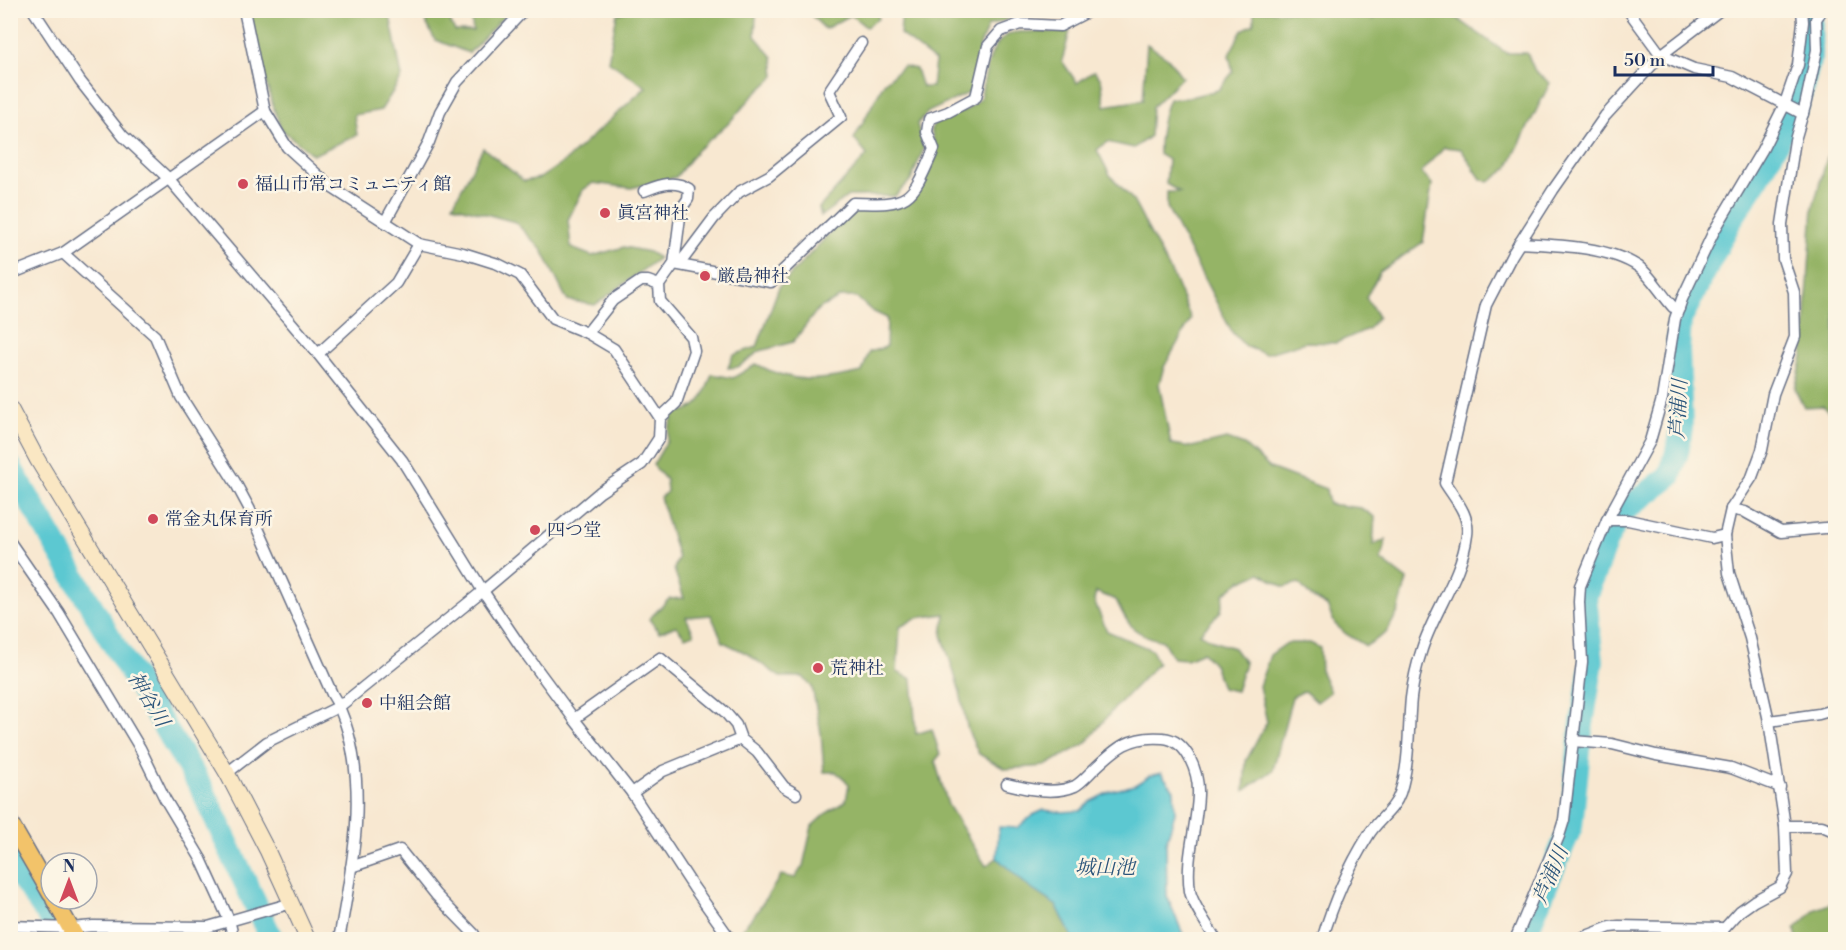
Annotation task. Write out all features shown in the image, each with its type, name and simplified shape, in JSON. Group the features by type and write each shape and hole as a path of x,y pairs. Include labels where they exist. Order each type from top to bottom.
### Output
{"main road":[{"path":"10,823 39,873"},
{"path":"61,911 74,934"}],"street":[{"path":"33,10 80,81 123,136 168,178 318,354 402,460 483,591 523,650 632,793 694,888 731,939"},
{"path":"227,772 267,742 340,706 483,591 600,492 642,464 659,438 660,417 614,349 587,333 553,319 520,275 498,264 463,253 419,244 332,187 287,147 265,111 244,10"},
{"path":"385,222 429,141 440,112 457,82 524,10"},
{"path":"674,264 771,282 853,203 886,204 908,198 919,184 934,149 927,132 929,119 976,97 988,46 1001,31 1020,24 1060,26 1091,10"},
{"path":"1628,10 1661,55 1694,69 1732,77 1803,114"},
{"path":"1322,939 1353,861 1369,833 1386,817 1400,795 1406,769 1411,695 1422,648 1460,561 1468,534 1465,514 1445,483 1486,305 1520,243 1553,190 1605,116 1661,55 1720,10"},
{"path":"1515,939 1564,820 1582,662 1580,586 1607,520 1650,441 1662,399 1675,319 1679,309 1714,231 1762,150 1784,106 1811,17"},
{"path":"1576,939 1619,926 1721,928 1725,935 1740,911 1780,887 1786,874 1785,826 1769,721 1750,638 1729,573 1725,535 1731,509 1752,477 1762,450 1773,394 1795,337 1794,292 1783,259 1782,224 1795,140 1817,50 1811,17"},
{"path":"660,417 676,403 694,351 691,337 660,301 659,285 674,264 684,258 714,218 740,192 769,176 841,117 829,91 861,43"},
{"path":"10,274 63,253 265,111"},
{"path":"644,191 663,184 681,183 689,189 688,199 681,209 674,264"},
{"path":"1520,243 1575,245 1621,259 1640,268 1673,307 1679,309"},
{"path":"318,354 396,283 419,244"},
{"path":"63,253 155,336 181,397 236,482 332,694 340,706 352,749 358,796 351,867 339,939"},
{"path":"587,333 613,300 641,281 659,285"},
{"path":"10,408 37,459 227,772 308,939"},
{"path":"1731,509 1745,512 1781,532 1836,527"},
{"path":"1607,520 1628,520 1712,538 1725,535"},
{"path":"10,542 59,613 140,748 165,799 201,859 229,920 234,939"},
{"path":"574,719 660,658 725,712 736,725 741,738 757,752 784,786 796,794"},
{"path":"1769,721 1819,714 1836,709"},
{"path":"632,793 663,771 741,738"},
{"path":"1007,784 1027,789 1060,790 1076,786 1120,745 1133,740 1166,738 1181,745 1195,773 1199,793 1189,869 1190,894 1216,939"},
{"path":"1572,741 1612,744 1656,755 1731,768 1780,787"},
{"path":"1785,826 1822,826 1836,832"},
{"path":"351,867 400,850 436,896 474,934"},
{"path":"10,926 74,934 93,926 208,927 292,903"}],"green space":[{"path":"631,10 759,11 756,14 755,36 773,57 775,76 727,125 696,151 676,177 631,188 593,183 583,190 568,220 571,248 592,256 624,247 649,252 659,258 595,305 567,300 542,250 515,222 453,205 483,148 524,181 540,178 564,162 646,87 608,61 617,14"},
{"path":"875,10 879,18 866,27 851,15 825,29 811,15 812,11"},
{"path":"247,11 389,11 402,77 381,110 354,115 357,135 313,155 281,129"},
{"path":"420,11 445,11 455,31 473,31 471,16 478,11 509,11 469,53 435,40"},
{"path":"902,11 1080,11 1055,17 1018,15 988,26 980,45 973,91 928,112 917,124 924,148 911,180 895,196 848,196 821,216 819,208 867,155 854,139 884,83 903,66 916,69 922,87 932,87 935,61 900,34"},
{"path":"1254,11 1373,11 1373,20 1382,11 1447,11 1506,53 1527,53 1535,71 1550,83 1507,169 1489,182 1481,179 1461,149 1444,147 1421,172 1432,184 1423,242 1380,272 1366,297 1378,317 1368,329 1336,343 1305,342 1265,354 1245,346 1232,332 1167,207 1167,192 1180,192 1166,184 1168,160 1159,154 1161,126 1169,99 1186,98 1218,90 1233,72 1229,55 1242,30 1254,24"},
{"path":"1070,31 1062,61 1077,83 1094,71 1101,79 1105,106 1143,100 1147,44 1168,58 1182,77 1152,107 1150,136 1134,148 1107,142 1097,150 1110,175 1132,199 1173,276 1191,319 1164,367 1159,384 1171,444 1192,447 1227,439 1244,445 1270,468 1326,489 1329,504 1361,508 1375,517 1373,545 1386,540 1381,560 1407,580 1398,612 1386,633 1366,646 1335,624 1327,606 1311,597 1299,583 1284,587 1260,573 1239,582 1224,594 1221,611 1200,633 1215,642 1234,648 1245,663 1236,691 1222,688 1214,664 1203,652 1187,659 1173,658 1163,641 1133,628 1116,600 1096,592 1094,601 1107,631 1152,650 1158,663 1111,712 1086,743 1045,766 1005,769 979,754 968,731 960,692 942,635 945,614 916,618 900,627 897,672 912,679 916,734 932,729 940,755 935,761 948,805 986,866 997,858 1030,888 1057,906 1073,939 738,940 740,931 757,912 781,875 795,878 803,866 812,826 825,814 846,801 849,784 836,772 824,772 821,733 812,687 803,677 780,677 746,653 723,642 711,615 686,617 694,634 685,637 676,626 659,632 649,619 669,599 684,598 674,569 678,558 660,497 667,492 666,480 653,465 667,441 675,412 690,409 696,405 704,395 712,374 733,378 756,364 783,375 808,379 834,378 862,372 869,352 886,347 887,318 872,311 856,297 841,297 818,309 793,342 760,351 738,367 728,368 733,355 757,347 779,287 843,219 856,210 895,207 918,192 937,155 931,129 936,120 966,110 980,99 990,58 1001,40 1019,32"},
{"path":"1835,145 1835,417 1823,406 1804,407 1795,389 1803,357 1813,207 1830,148"},
{"path":"1287,643 1310,643 1320,648 1321,672 1330,692 1317,702 1304,691 1292,697 1273,770 1244,791 1246,761 1267,722 1259,686 1270,655"},
{"path":"1835,902 1835,939 1797,939 1795,929 1816,909"}],"water":[{"name":"城山池","path":"1161,773 1174,790 1175,813 1166,843 1167,896 1185,939 1073,939 1057,906 1030,888 997,858 999,827 1017,828 1033,815 1044,810 1080,811 1091,801 1111,791 1135,785 1149,776"}],"waterway":[{"name":"芦浦川","path":"1523,940 1571,826 1581,730 1592,661 1585,597 1606,541 1621,513 1670,476 1681,428 1678,350 1680,320 1730,221 1756,181 1798,104 1810,57 1811,10"},
{"name":"神谷川","path":"10,467 201,787 272,940"},
{"path":"10,861 49,916"}],"place":[{"name":"福山市常コミュニティ館","path":"243,184"},
{"name":"眞宮神社","path":"605,213"},
{"name":"厳島神社","path":"705,276"},
{"name":"常金丸保育所","path":"153,519"},
{"name":"四つ堂","path":"535,530"},
{"name":"荒神社","path":"818,668"},
{"name":"中組会館","path":"367,703"}]}
